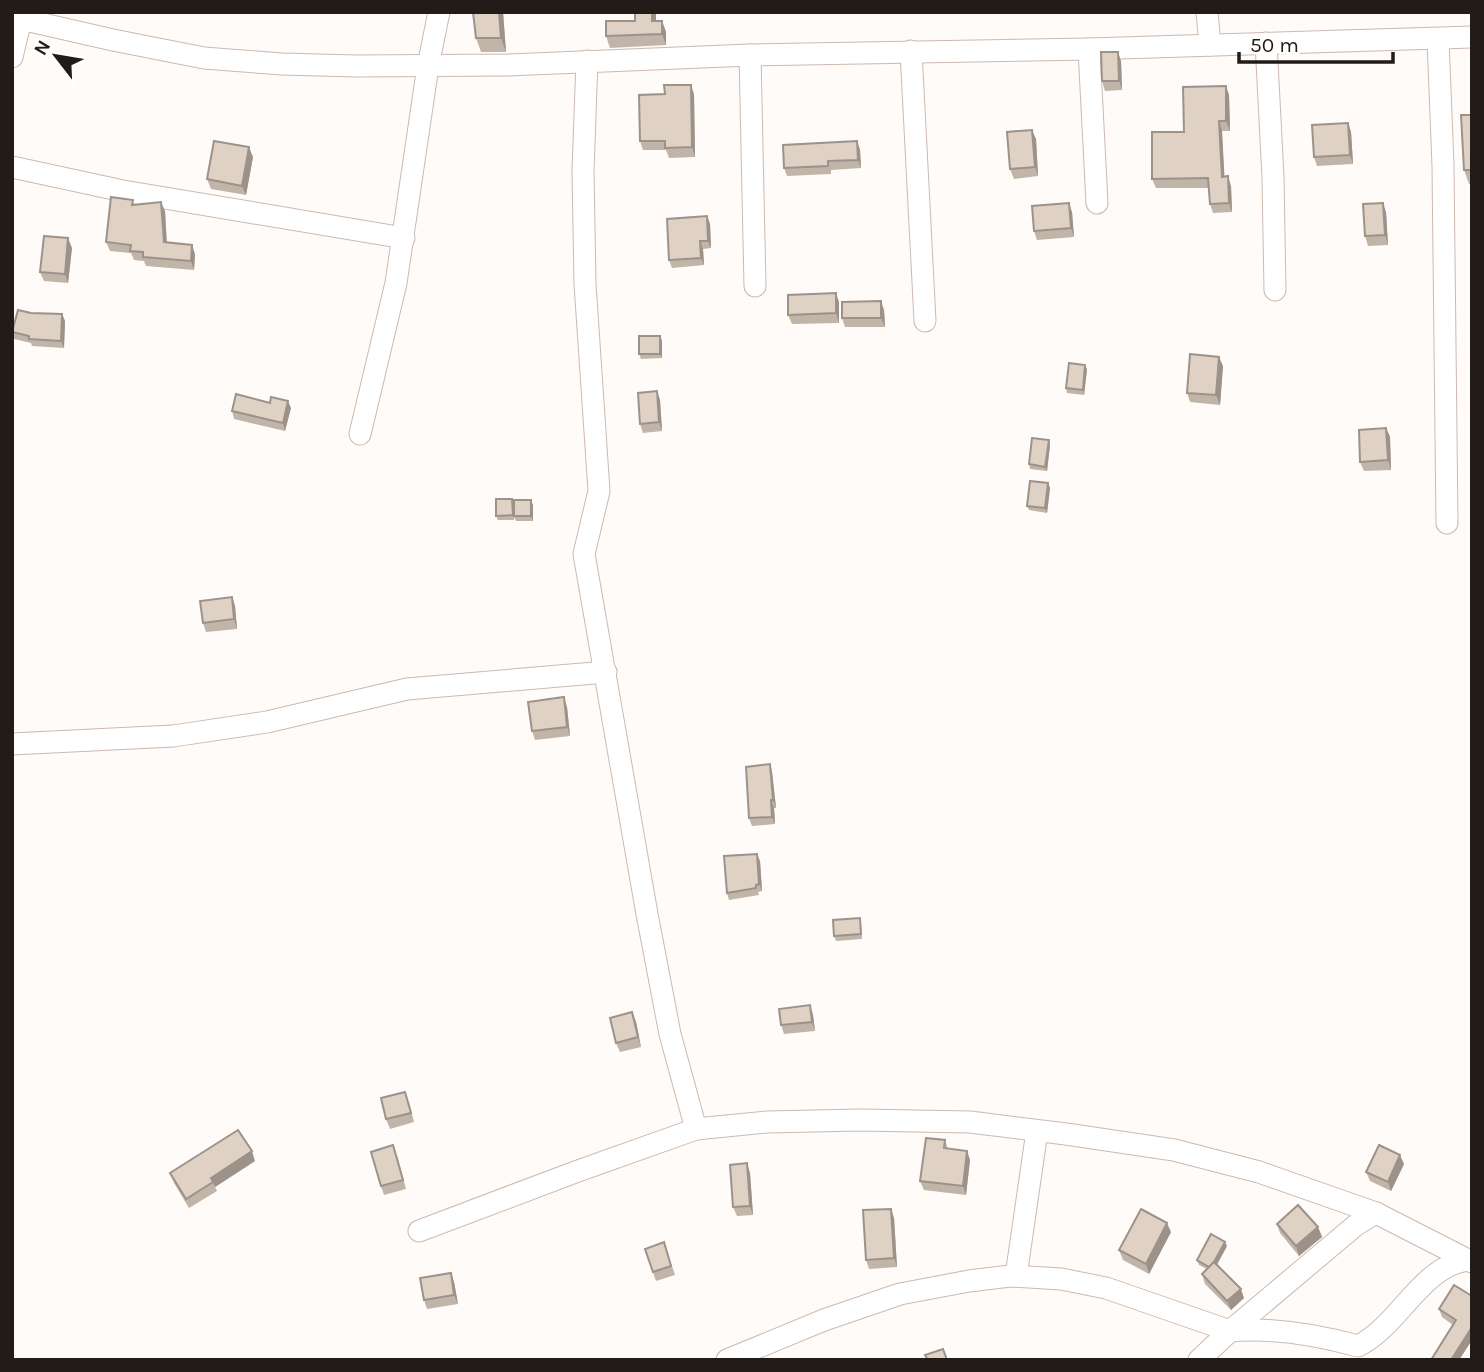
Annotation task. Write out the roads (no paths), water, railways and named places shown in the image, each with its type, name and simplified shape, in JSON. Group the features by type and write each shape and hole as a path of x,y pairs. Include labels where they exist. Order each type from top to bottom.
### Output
{"street":[{"path":"360,434 390,310 404,238 428,66 439,12"},
{"path":"1207,12 1210,45"},
{"path":"12,57 17,18 204,58 356,66 1472,37"},
{"path":"1438,39 1443,166 1447,523"},
{"path":"1266,43 1273,177 1275,290"},
{"path":"1089,49 1097,203"},
{"path":"911,51 925,321"},
{"path":"750,55 755,286"},
{"path":"587,61 583,170 585,284 599,491 584,554 635,851 670,1034 696,1129"},
{"path":"12,167 123,191 404,238"},
{"path":"12,744 173,736 267,722 407,689 606,672"},
{"path":"419,1231 696,1129 767,1122 970,1122 1174,1150 1259,1172 1376,1213 1470,1261"},
{"path":"1016,1276 1037,1130"},
{"path":"1199,1360 1356,1225 1376,1213"},
{"path":"727,1360 824,1320 900,1294 969,1281 1016,1276 1061,1279 1106,1288 1230,1331 1252,1329 1313,1334 1359,1346 1377,1335 1422,1285 1449,1265 1458,1261 1470,1261"}]}
